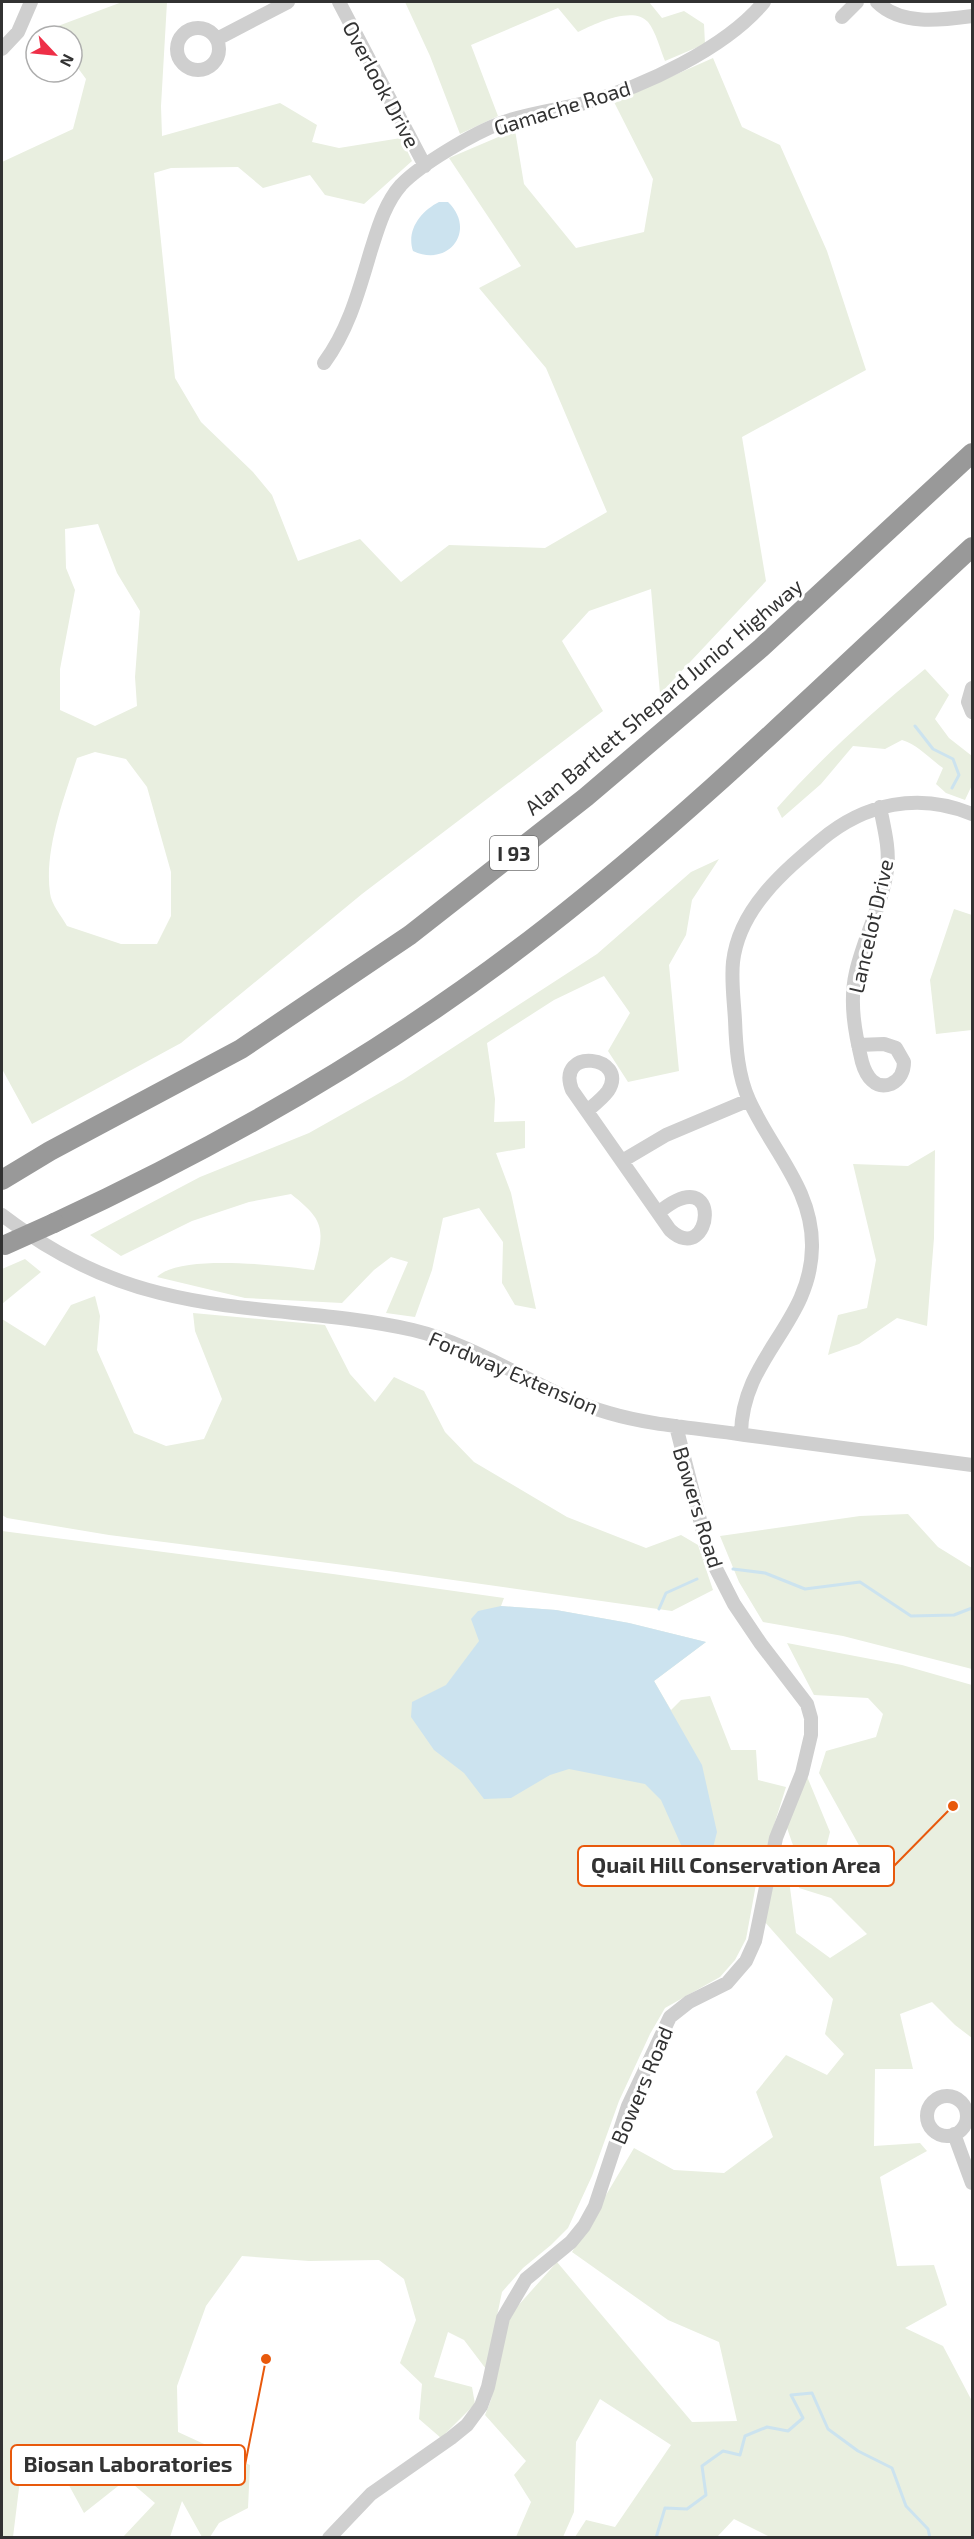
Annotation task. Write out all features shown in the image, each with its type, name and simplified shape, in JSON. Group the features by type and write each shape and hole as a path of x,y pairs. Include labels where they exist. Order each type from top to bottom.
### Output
{"highway":[{"name":"Alan Bartlett Shepard Junior Highway","path":"2,1180 60,1146 241,1049 410,935 586,797 761,648 972,453"},
{"path":"3,1246 179,1163 296,1098 410,1027 493,968 582,900 675,820 972,547"}],"street":[{"path":"2,49 18,32 31,2"},
{"path":"217,39 288,2"},
{"name":"Overlook Drive","path":"339,2 425,166"},
{"name":"Gamache Road","path":"324,363 347,326 380,222 401,185 425,166 501,123 585,103 656,75 723,40 740,27 764,2"},
{"path":"877,2 883,8 904,16 930,20 972,16"},
{"path":"972,688 969,702 972,712"},
{"path":"741,1434 743,1408 749,1386 801,1300 810,1271 812,1250 810,1217 800,1186 749,1100 739,1062 732,977 736,945 747,918 777,880 823,838 852,819 880,807 905,802 929,803 972,814"},
{"name":"Lancelot Drive","path":"858,1045 853,1008 856,972 887,868 887,846 880,807"},
{"path":"622,1161 666,1135 749,1100"},
{"path":"587,1111 658,1213"},
{"name":"Fordway Extension","path":"2,1215 40,1243 69,1259 139,1288 212,1303 342,1317 416,1331 477,1352 584,1405 630,1418 972,1466"},
{"name":"Bowers Road","path":"329,2538 370,2494 467,2425 480,2406 488,2387 503,2318 526,2279 571,2242 584,2226 595,2206 628,2106 670,2017 689,2001 727,1983 746,1961 755,1941 776,1838 802,1773 811,1735 811,1719 807,1704 734,1604 709,1555 676,1426"},
{"path":"954,2134 972,2183"}],"green space":[{"path":"122,2 167,2 161,106 162,136 280,103 317,125 312,142 339,148 401,138 412,161 364,204 325,195 310,175 263,188 238,167 171,168 154,173 175,378 201,422 253,472 272,495 298,561 360,539 401,582 449,545 545,548 607,512 546,368 479,288 521,266 449,158 515,130 524,184 576,248 644,232 653,179 614,102 713,58 742,127 780,145 827,251 866,370 742,437 766,581 660,694 651,589 589,611 562,641 603,711 362,894 181,1043 32,1124 2,1069 2,162 73,129 86,79 84,76 84,24 63,24","holes":["98,524 117,573 140,611 135,677 137,706 95,726 60,710 60,669 75,590 66,568 65,529","95,752 126,759 147,787 171,872 171,916 157,944 121,944 67,926 51,897 49,876 52,842 77,758"]},
{"path":"405,2 649,2 662,18 684,11 704,24 705,44 665,61 653,31 648,22 641,17 633,15 613,18 578,32 558,8 471,45 498,116 460,134 430,56"},
{"path":"925,669 949,695 935,719 949,738 972,756 972,785 965,800 946,793 936,784 943,768 918,748 902,740 885,749 853,746 821,784 782,818 777,808 812,771 867,718"},
{"path":"719,859 692,900 686,935 669,965 679,1071 628,1082 608,1051 630,1013 604,976 554,1000 487,1043 495,1099 494,1122 525,1121 525,1148 496,1153 511,1193 536,1309 515,1305 502,1283 503,1242 479,1208 443,1218 432,1270 415,1317 386,1313 408,1262 391,1257 374,1270 342,1303 245,1298 157,1277 169,1270 187,1265 208,1263 256,1264 314,1270 320,1245 319,1227 316,1219 291,1194 249,1202 192,1221 121,1256 90,1235 200,1177 309,1133 403,1080 597,954 691,872"},
{"path":"954,909 972,915 972,1030 936,1034 930,980"},
{"path":"935,1150 934,1238 927,1326 897,1318 859,1344 828,1355 838,1315 867,1308 876,1260 853,1164 908,1166"},
{"path":"25,1259 41,1272 2,1304 2,1269"},
{"path":"95,1296 100,1316 97,1350 134,1433 166,1446 204,1439 222,1399 195,1331 193,1313 325,1325 350,1374 375,1402 394,1377 424,1391 445,1432 474,1462 567,1517 646,1548 681,1535 698,1545 713,1590 672,1611 375,1569 109,1535 7,1518 2,1515 2,1319 45,1346 71,1305"},
{"path":"908,1514 938,1547 972,1568 972,1669 843,1636 763,1622 739,1582 720,1536 860,1516"},
{"path":"2,1531 504,1598 501,1606 556,1610 629,1623 706,1642 654,1681 671,1710 681,1700 710,1696 731,1750 756,1750 758,1780 786,1787 757,1879 746,1939 735,1960 720,1977 665,2008 650,2034 619,2101 592,2176 568,2228 523,2268 502,2292 486,2369 464,2340 448,2332 434,2377 472,2387 475,2404 441,2438 419,2419 422,2384 400,2363 416,2320 404,2279 379,2260 309,2261 242,2256 206,2306 177,2386 178,2432 250,2465 248,2508 219,2523 210,2537 202,2537 182,2501 170,2537 123,2537 155,2503 127,2479 84,2513 65,2478 41,2458 21,2472 13,2537 2,2538"},
{"path":"787,1643 902,1665 972,1685 972,2038 932,2002 900,2014 913,2069 875,2069 874,2146 920,2143 927,2151 880,2177 897,2266 934,2265 947,2305 905,2328 943,2346 972,2401 972,2537 770,2537 734,2519 717,2537 575,2537 586,2520 615,2527 671,2445 600,2399 576,2442 574,2512 563,2537 516,2537 531,2502 514,2475 526,2461 485,2415 491,2400 507,2318 557,2262 692,2422 737,2421 719,2342 668,2320 572,2252 634,2148 674,2170 724,2173 773,2137 756,2092 786,2055 827,2075 844,2054 825,2034 833,1999 764,1921 780,1846 785,1850 796,1933 830,1958 867,1934 831,1898 799,1888 796,1854 786,1825 806,1774 830,1832 820,1871 855,1883 866,1858 819,1773 826,1751 876,1737 883,1714 868,1698 814,1695"}],"water":[{"path":"439,202 448,202 456,213 460,224 455,243 448,250 438,254 426,255 413,251 411,243 413,229 426,210"},
{"path":"501,1606 556,1610 629,1623 706,1642 654,1681 702,1765 717,1832 707,1872 682,1847 661,1800 645,1784 569,1769 550,1775 511,1798 484,1799 464,1773 434,1750 411,1717 412,1702 446,1685 479,1641 471,1619 478,1611"}],"waterway":[{"path":"915,726 933,749 953,759 959,775 952,788"},
{"path":"733,1569 765,1573 805,1589 860,1582 911,1616 954,1615 972,1608"},
{"path":"659,1609 666,1593 697,1579"},
{"path":"656,2538 665,2508 687,2509 706,2495 702,2466 723,2451 740,2455 745,2436 767,2427 788,2431 803,2418 791,2395 812,2393 828,2429 858,2451 892,2468 906,2506 928,2529 930,2538"}],"place":[{"name":"Quail Hill Conservation Area","path":"953,1806"},
{"name":"Biosan Laboratories","path":"266,2359"}]}
